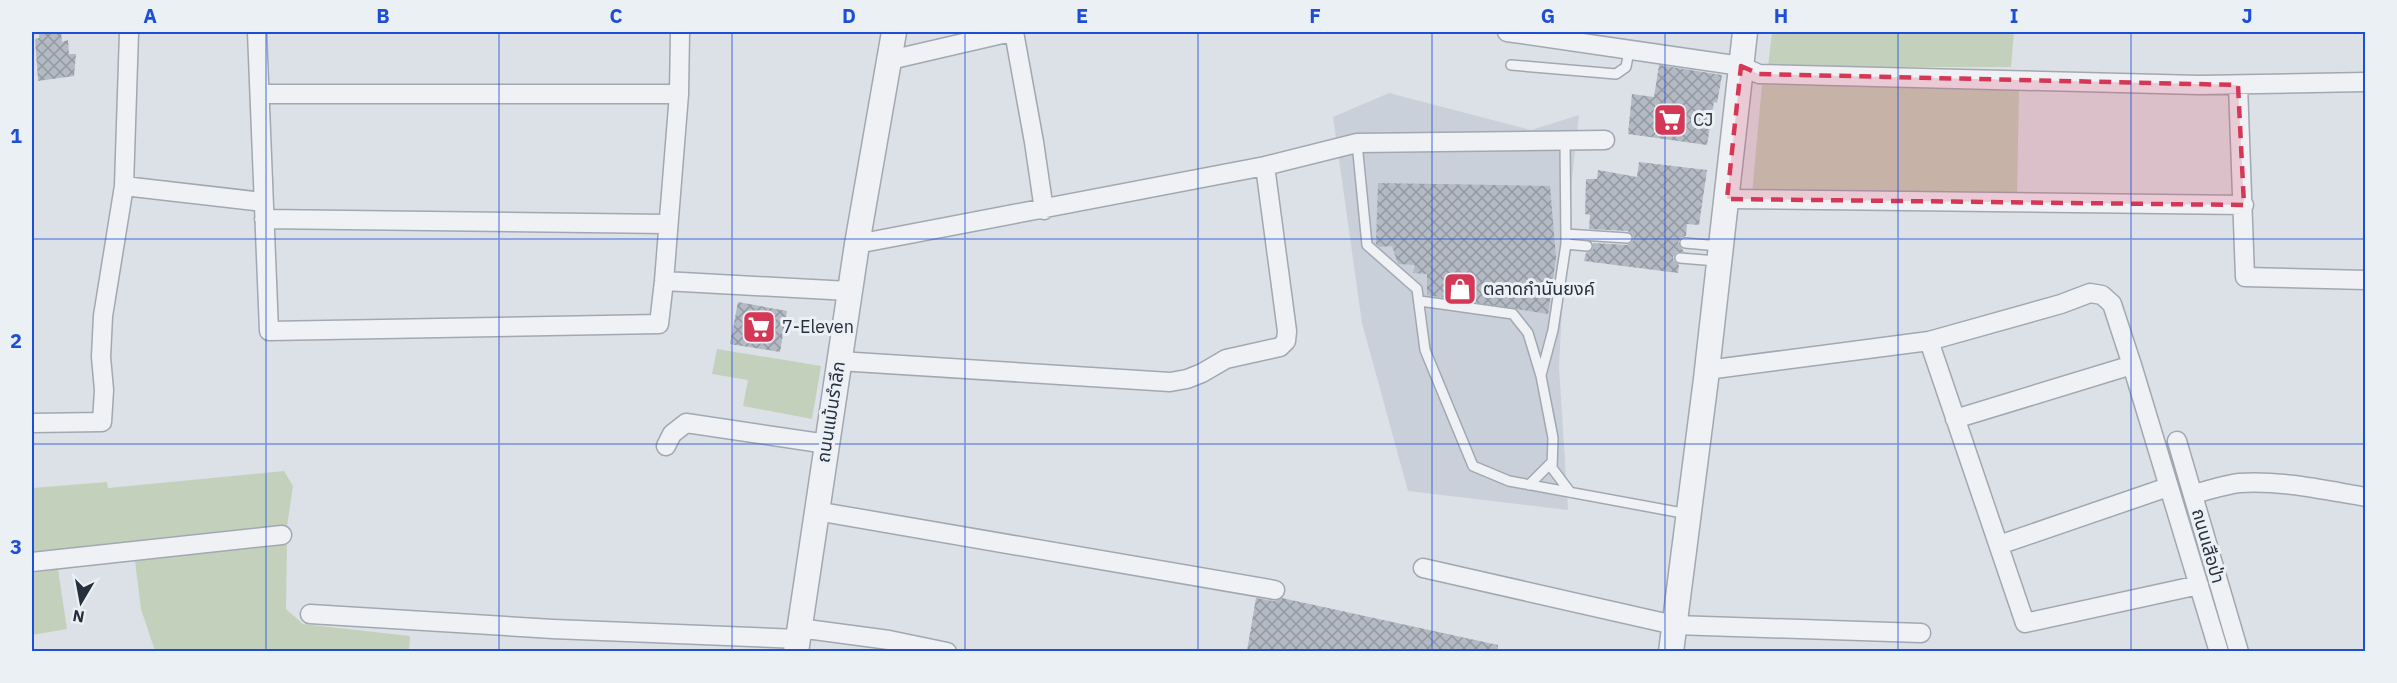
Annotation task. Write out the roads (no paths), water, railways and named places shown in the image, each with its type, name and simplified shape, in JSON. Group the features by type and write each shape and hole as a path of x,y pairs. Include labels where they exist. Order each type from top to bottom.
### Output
{"street":[{"path":"32,423 102,422 103,316 124,186 129,32"},
{"path":"257,32 269,330 659,324 679,94 680,32"},
{"name":"ถนนแม้นรำลึก","path":"798,640 849,291 894,32"},
{"path":"890,60 1012,32 1034,142 1044,210"},
{"path":"1507,32 1741,66 1759,74 2238,85 2366,82"},
{"path":"1671,651 1721,253 1745,32"},
{"path":"2238,85 2245,277 2366,280"},
{"path":"260,94 679,94"},
{"path":"857,244 1265,166 1357,143 1605,140"},
{"path":"839,361 1170,382 1195,376 1226,359 1280,347 1286,341 1287,331 1265,166"},
{"path":"124,186 264,211 667,224"},
{"path":"1727,198 2244,205"},
{"path":"664,281 849,291"},
{"path":"1707,370 1929,341 2061,304 2090,293 2102,296 2112,304 2219,651"},
{"path":"1929,341 2025,623 2199,585"},
{"path":"1955,419 2132,365"},
{"path":"666,446 672,434 686,423 826,444"},
{"name":"ถนนเสือป่า","path":"2178,441 2239,651"},
{"path":"2193,494 2236,483 2258,483 2288,484 2366,497"},
{"path":"1998,545 2168,487"},
{"path":"816,511 1275,590"},
{"path":"32,562 282,535"},
{"path":"1423,568 1674,624 1921,633"},
{"path":"310,614 553,629 798,640 889,640 947,651"}],"lane":[{"path":"1511,65 1616,75 1626,67 1629,51"},
{"path":"1541,376 1553,330 1566,239 1565,140"},
{"path":"1357,143 1367,245 1417,289 1425,350 1473,466 1509,482 1688,514"},
{"path":"1566,239 1627,238"},
{"path":"1566,239 1587,246"},
{"path":"1685,243 1721,253"},
{"path":"1680,258 1721,253"},
{"path":"1420,302 1513,314 1528,333 1541,376 1553,438 1551,468 1570,492"},
{"path":"1529,485 1552,462"}],"place":[{"name":"CJ","path":"1670,120"},
{"name":"ตลาดกำนันยงค์","path":"1460,289"},
{"name":"7-Eleven","path":"759,327"}]}
